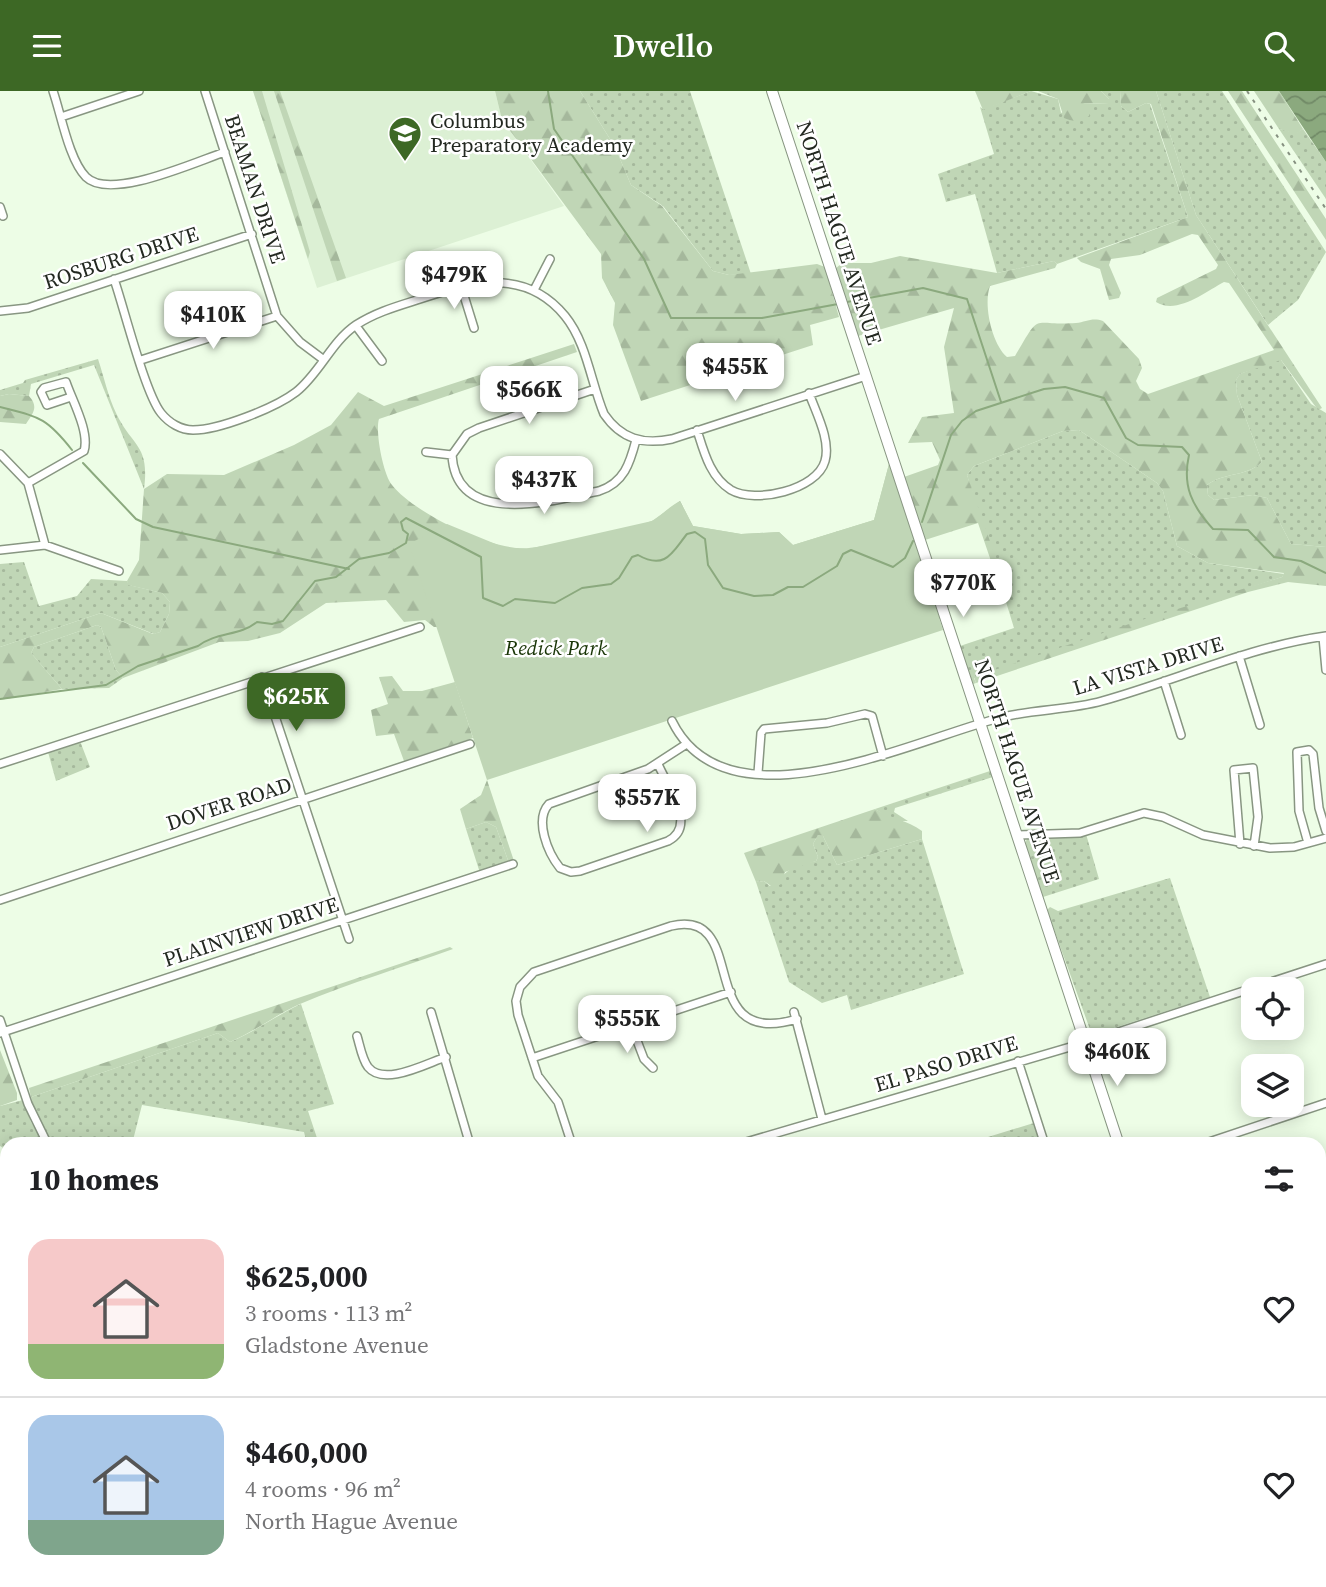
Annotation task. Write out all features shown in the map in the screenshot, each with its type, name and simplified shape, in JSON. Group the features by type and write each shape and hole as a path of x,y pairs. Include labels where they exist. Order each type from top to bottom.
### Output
{"main road":[{"name":"NORTH HAGUE AVENUE","path":"772,91 1116,1137"}],"street":[{"path":"53,91 80,170 86,178 103,187 122,185 225,152"},
{"path":"61,117 139,91"},
{"name":"BEAMAN DRIVE","path":"205,91 278,316 300,342 324,360"},
{"name":"ROSBURG DRIVE","path":"0,311 28,308 252,234"},
{"path":"534,290 550,259"},
{"path":"114,279 160,412 171,422 191,430 213,426 270,407 296,392 356,325 387,310 461,286 497,281 534,290 564,316 575,331 595,390 612,426 636,440 654,443 866,376"},
{"path":"461,286 474,328"},
{"path":"141,361 278,316"},
{"path":"356,325 382,361"},
{"path":"595,390 479,428 460,441 452,455 457,478 464,488 497,503 525,506 609,488 624,475 636,440"},
{"path":"697,430 715,476 730,489 753,497 770,495 809,481 825,462 826,446 810,393"},
{"path":"28,483 84,451 85,441 71,397"},
{"path":"426,452 452,455"},
{"path":"0,454 28,483 45,545"},
{"path":"0,549 45,545 77,554 119,571"},
{"path":"0,764 420,627"},
{"path":"1324,637 1326,670"},
{"name":"LA VISTA DRIVE","path":"672,722 685,745 715,765 758,773 826,769 883,755 1010,716 1069,709 1278,644 1324,637"},
{"path":"1239,656 1260,725"},
{"path":"262,677 349,939"},
{"path":"1164,681 1181,735"},
{"path":"758,773 761,733 767,729 827,723 868,713 872,716 883,755"},
{"name":"DOVER ROAD","path":"0,899 470,744"},
{"path":"658,764 681,815 682,826 677,835 668,842 580,871 563,870 553,859 542,826 545,809 559,799 658,764 685,745"},
{"path":"1308,843 1299,811 1294,757 1297,752 1309,750 1313,754 1319,808 1326,831"},
{"path":"1240,844 1234,770 1253,768 1258,817 1254,846"},
{"path":"1018,835 1080,833 1144,813 1163,817 1203,835 1254,846 1278,848 1326,838"},
{"name":"PLAINVIEW DRIVE","path":"2,1033 513,864"},
{"path":"570,1137 558,1102 542,1086 532,1058 517,1008 520,987 526,978 541,969 671,926 684,925 699,928 712,940 738,1009 751,1022 769,1026 796,1016 822,1119"},
{"name":"EL PASO DRIVE","path":"762,1137 1085,1042 1326,964"},
{"path":"532,1058 731,992"},
{"path":"431,1012 468,1137"},
{"path":"0,1020 2,1033 31,1112 44,1137"},
{"path":"631,1025 644,1059 653,1068"},
{"path":"357,1036 367,1065 380,1075 392,1075 446,1057"},
{"path":"1018,1061 1042,1137"},
{"path":"1224,1137 1326,1103"}],"shaded area":[{"name":"Columbus Preparatory Academy","path":"253,91 495,91 502,120 564,206 317,288"}],"green space":[{"path":"253,91 262,91 310,252 308,259"},
{"path":"274,91 280,91 346,278 337,281"},
{"path":"495,91 580,91 615,147 631,185 662,206 713,271 729,275 817,264 825,267 839,317 810,325 813,345 641,401 613,325 615,303 602,278 601,254 502,120"},
{"path":"580,91 690,91 751,274 729,275 713,271 663,206 631,185 615,147"},
{"path":"975,91 1031,91 983,110"},
{"path":"1031,91 1058,99 1061,113 1082,103 1109,104 1109,99 1101,91 1120,91 1121,106 1128,112 1146,103 1150,104 1188,217 1057,264 1054,261 997,273 975,194 946,202 938,174 994,154 980,107 983,109"},
{"path":"1038,91 1101,91 1109,99 1109,104 1083,103 1090,110 1089,116 1074,121 1064,118 1058,99"},
{"path":"1120,91 1156,91 1196,215 1322,408 1318,410 1281,360 1240,374 1236,380 1237,395 1262,462 1249,470 1207,485 1208,495 1214,500 1253,495 1267,498 1291,544 1326,547 1326,586 1288,582 1248,592 976,683 974,677 1135,622 1282,577 1284,573 1208,563 1177,546 1163,491 1157,483 1079,430 1063,431 974,466 967,475 993,550 993,567 978,523 925,540 904,477 938,465 940,460 932,442 908,443 922,417 954,413 944,347 954,308 858,336 835,269 842,263 871,263 900,256 997,273 1054,261 1057,264 1055,268 990,286 990,324 1002,351 1007,357 1015,356 1029,332 1038,323 1076,323 1096,319 1103,321 1139,359 1142,368 1136,381 1140,389 1148,394 1274,350 1229,283 1224,282 1182,304 1173,306 1156,302 1157,298 1216,269 1218,265 1198,235 1192,234 1140,255 1111,259 1109,265 1121,293 1119,298 1109,300 1100,269 1077,258 1188,217 1151,104 1146,103 1128,112 1121,106"},
{"path":"1156,91 1222,91 1326,252 1298,300 1268,325 1196,215"},
{"path":"1228,91 1242,91 1326,219 1326,240"},
{"path":"1254,91 1279,91 1303,129 1296,134 1279,129"},
{"path":"1279,129 1296,133 1303,129 1326,162 1326,199"},
{"path":"574,344 577,352 379,419 381,452 392,485 418,507 455,529 514,548 554,544 646,523 680,501 693,526 741,534 779,532 793,545 874,520 889,464 940,619 434,627 425,620 404,622 386,600 326,603 280,633 248,641 219,642 123,678 116,670 101,627 97,625 34,647 31,653 62,689 0,700 0,647 101,613 153,634 160,632 169,614 170,602 162,593 128,585 127,581 139,560 144,489 167,474 224,475 294,445 331,425 358,392 384,406"},
{"path":"98,359 116,413 142,454 144,489 94,365 31,384 29,396 0,396 0,390 25,380"},
{"path":"1277,359 1281,360 1311,404 1326,413 1326,547 1291,544 1267,498 1253,495 1214,500 1208,495 1207,485 1249,470 1262,462 1237,395 1236,380 1240,374"},
{"path":"0,396 29,396 34,403 34,410 26,424 0,422"},
{"path":"1079,430 1157,483 1163,491 1177,546 1208,563 1284,574 1282,577 974,678 976,683 973,684 960,646 1014,628 967,475 974,466 1063,431"},
{"name":"Redick Park","path":"889,464 943,630 487,780 409,544 447,524 503,547 528,549 652,521 680,501 693,526 741,534 779,532 793,545 874,520"},
{"path":"24,562 39,606 77,596 91,579 127,581 129,585 162,593 170,602 169,614 160,632 154,634 101,613 0,647 0,564"},
{"path":"97,625 101,627 116,670 123,678 109,688 62,689 31,653 34,647"},
{"path":"392,676 403,691 422,691 455,682 473,738 404,761 394,734 376,736 371,710 388,704 379,677"},
{"path":"80,741 90,767 56,781 48,752"},
{"path":"993,770 996,776 895,808 894,812 908,821 894,821 875,809"},
{"path":"487,780 514,861 509,863 496,827 486,822 466,829 460,809 481,795"},
{"path":"875,809 916,827 922,831 922,839 837,865 823,836 818,835 813,844 818,857 816,861 785,872 781,884 774,888 764,881 756,882 744,853"},
{"path":"486,822 496,827 509,863 480,873 466,829"},
{"path":"1086,834 1099,879 1043,897 1025,843 1028,837 1066,838"},
{"path":"818,835 823,836 837,865 922,839 964,974 851,1010 847,995 822,1003 789,982 756,882 764,881 770,886 794,866 816,861 818,857 813,844"},
{"path":"1170,878 1210,997 1092,1035 1047,910 1050,907 1058,911"},
{"path":"450,947 453,949 300,1004 230,1042 218,1033 31,1097 29,1088"},
{"path":"301,1004 334,1104 308,1111 317,1137 305,1137 304,1132 142,1105 134,1137 48,1137 37,1117 31,1097 218,1033 230,1042"},
{"path":"0,1050 17,1093 17,1100 0,1106"},
{"path":"23,1100 40,1137 0,1137 0,1106"},
{"path":"1037,1122 1041,1137 988,1137"}],"water":[{"path":"1279,91 1326,91 1326,162"}],"waterway":[{"path":"548,91 554,129 644,259 671,318 762,318 838,304"},
{"path":"847,302 923,288 967,299 1001,402"},
{"path":"922,522 951,435 962,421 976,411 1044,389 1065,387 1104,398 1126,438 1138,445 1182,447 1189,455 1187,476 1190,495 1213,529 1248,530 1274,557 1301,561 1326,573"},
{"path":"0,407 41,420 72,450"},
{"path":"83,463 136,519 153,527 349,569"},
{"path":"0,699 106,685 138,666 198,646 212,638 243,630 257,622 272,624 283,621 315,581 336,577 359,559 389,553 406,543 408,534 403,530 401,522 406,518 481,557 483,598 503,606 515,599 555,603 582,588 611,584 619,578 632,557 638,555 656,561 662,560 673,552 687,534 695,532 705,539 708,565 723,588 754,596 773,595 788,587 803,587 837,566 843,554 851,550 893,567 905,558 913,541"}],"railway":[{"path":"1247,91 1326,209"}],"place":[{"name":"Columbus Preparatory Academy","path":"405,163"}]}
